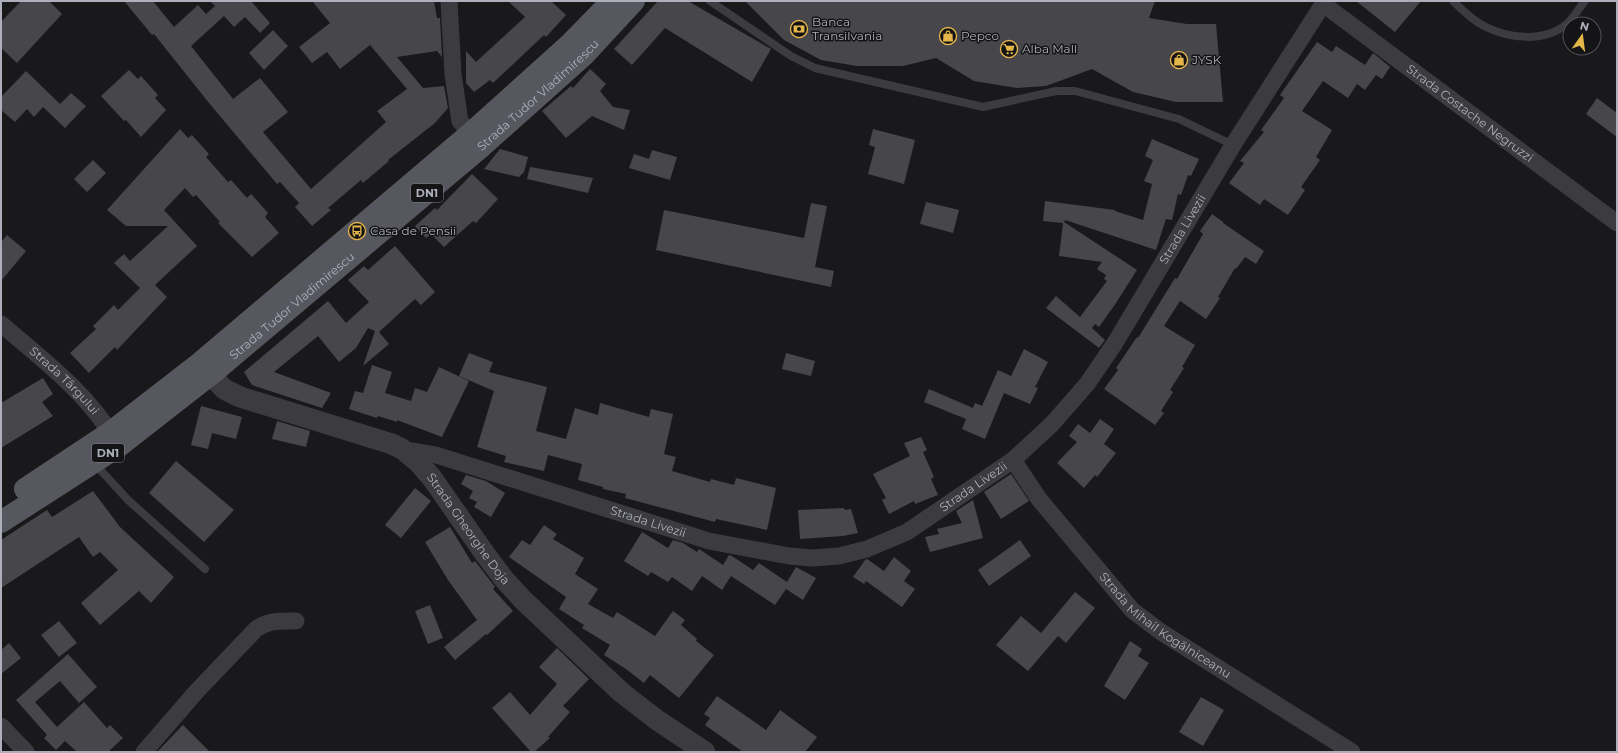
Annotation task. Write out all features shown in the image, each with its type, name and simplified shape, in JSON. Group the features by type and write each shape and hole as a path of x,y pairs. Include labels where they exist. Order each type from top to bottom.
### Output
{"main road":[{"name":"Strada Tudor Vladimirescu","path":"476,141 612,1"},
{"name":"Strada Tudor Vladimirescu","path":"1,505 115,439 205,369 476,141 584,55 634,1"},
{"name":"Strada Tudor Vladimirescu","path":"1,522 94,462 115,439"}],"street":[{"path":"449,1 453,74 460,121 476,141"},
{"name":"Strada Livezii","path":"402,449 436,454 709,541 781,555 812,558 839,556 867,549 907,532 1013,460 1052,424 1087,384 1115,343 1232,145 1324,2"},
{"name":"Strada Costache Negruzzi","path":"1324,2 1617,223"},
{"name":"Strada Târgului","path":"1,324 71,386 92,408 115,439"},
{"name":"Strada Gheorghe Doja","path":"205,369 224,389 240,397 392,444 402,449 419,463 432,478 503,578 524,600 622,693 657,720 705,752"},
{"name":"Strada Mihail Kogălniceanu","path":"1013,460 1038,500 1132,610 1161,632 1352,752"},
{"path":"144,752 196,692 256,629 264,623 276,621 296,621"},
{"path":"1,726 26,752"}],"lane":[{"path":"710,1 791,56 814,68 983,107 1056,91 1075,91 1180,119 1232,145"},
{"path":"1453,1 1483,26 1500,33 1520,36 1539,36 1555,31 1568,22 1585,1"},
{"path":"94,462 128,500 205,569"}],"building":[{"path":"21,1 49,1 62,14 17,63 1,48 1,22"},
{"path":"124,1 153,1 174,27 198,5 206,14 215,6 210,1 251,1 270,23 260,33 245,17 234,27 224,16 191,46 233,99 260,78 288,112 263,132 311,189 386,122 377,111 407,89 370,45 340,69 327,52 312,63 299,47 330,23 312,1 434,1 437,18 440,18 442,57 437,51 397,57 423,88 444,86 448,108 435,123 388,160 389,161 363,183 361,180 328,208 331,210 312,226 295,207 299,203 280,182 277,184 209,103 154,34 152,35"},
{"path":"508,1 551,1 566,15 546,37 544,35 493,83 490,80 474,92 466,83 466,51 476,62 525,17"},
{"path":"658,1 688,1 771,49 752,82 665,28 632,65 614,49"},
{"name":"Alba Mall","path":"745,1 1155,1 1149,18 1187,24 1216,24 1223,102 1176,102 1133,92 1092,69 1046,86 1017,88 974,81 936,58 903,66 857,66 821,60 784,40"},
{"path":"1356,1 1421,1 1395,32"},
{"path":"273,30 288,46 264,70 249,53"},
{"path":"1317,42 1332,52 1336,46 1365,65 1373,53 1390,67 1382,79 1376,75 1365,90 1357,84 1348,98 1323,81 1302,111 1332,130 1316,157 1320,160 1301,187 1305,190 1288,215 1264,199 1260,205 1229,183 1244,163 1240,161 1264,132 1261,130 1284,98 1280,95"},
{"path":"590,69 606,84 600,91 613,107 630,110 624,130 592,116 566,138 542,111 571,86 573,88"},
{"path":"129,70 138,79 141,76 158,95 155,98 166,110 141,137 101,96"},
{"path":"26,71 60,104 71,93 86,106 65,128 43,107 34,117 27,109 15,122 1,110 1,97"},
{"path":"1597,98 1617,113 1617,137 1586,114"},
{"path":"180,129 188,138 192,135 209,154 206,157 228,182 231,180 247,198 251,194 268,213 265,217 279,233 252,257 218,223 220,222 196,195 193,197 185,188 164,210 197,246 155,285 167,297 117,350 115,347 89,373 70,353 96,329 93,326 114,305 118,310 140,288 114,263 124,254 130,261 168,226 126,226 107,210"},
{"path":"873,129 915,140 904,184 868,174 875,147 869,145"},
{"path":"1152,139 1199,159 1191,176 1188,175 1181,195 1178,194 1172,220 1166,219 1156,250 1065,220 1064,222 1137,270 1099,327 1095,324 1092,328 1105,340 1099,348 1046,308 1056,296 1080,317 1107,281 1104,279 1106,275 1097,269 1102,262 1059,256 1063,223 1043,221 1045,201 1115,210 1143,220 1152,184 1144,181 1153,160 1145,156"},
{"path":"500,149 528,157 524,172 519,177 484,169"},
{"path":"652,150 677,157 670,180 629,168 634,154 649,159"},
{"path":"93,160 106,173 87,192 74,179"},
{"path":"530,167 593,178 588,193 527,179"},
{"path":"472,174 498,199 476,223 473,221 444,247 431,234 426,238 415,226 435,208 437,210"},
{"path":"926,202 959,210 953,233 920,224"},
{"path":"811,203 827,206 815,267 834,271 831,287 656,250 664,210 804,238"},
{"path":"1212,214 1264,251 1256,264 1245,257 1236,269 1235,268 1218,297 1220,298 1206,319 1180,301 1164,326 1195,345 1182,367 1184,368 1170,390 1173,392 1161,411 1164,413 1155,425 1104,389 1118,370 1116,368 1137,337 1138,338 1175,278 1177,279 1203,234 1200,231"},
{"path":"7,235 26,251 1,281 1,242"},
{"path":"395,246 435,292 421,305 415,299 379,332 389,344 363,366 375,331 368,328 356,348 339,362 318,336 274,372 331,393 322,408 252,385 244,372 328,301 346,323 369,302 348,280 364,266 368,270"},
{"path":"1024,349 1048,362 1035,387 1038,388 1030,404 1004,393 985,439 962,429 966,419 924,402 929,389 973,408 975,403 982,406 998,370 1011,376"},
{"path":"469,353 493,362 489,372 547,387 536,431 566,439 575,408 598,415 600,403 649,417 651,409 673,414 664,454 676,457 672,471 710,482 711,479 734,485 736,478 776,488 767,530 716,519 715,522 625,498 626,494 603,489 603,487 578,480 582,464 548,455 544,471 504,462 506,456 477,447 494,391 459,376"},
{"path":"786,353 815,361 811,376 782,369"},
{"path":"372,365 392,372 385,393 411,401 415,388 427,392 439,367 469,381 442,437 397,420 397,422 378,416 377,418 349,409 355,391 363,393"},
{"path":"43,378 53,394 42,402 53,416 1,448 1,403"},
{"path":"201,406 242,417 236,439 212,433 208,449 191,445"},
{"path":"1100,419 1114,429 1104,444 1116,453 1097,477 1095,475 1084,488 1057,463 1077,442 1069,436 1078,424 1090,433"},
{"path":"277,421 310,431 306,447 272,439"},
{"path":"921,437 927,450 923,452 934,477 931,479 938,495 915,504 914,501 889,514 882,500 886,498 873,474 910,456 904,443"},
{"path":"176,461 234,510 204,542 149,493"},
{"path":"1011,474 1029,501 1001,519 984,492"},
{"path":"466,475 486,481 505,493 491,517 474,507 477,502 469,498 473,491 461,484"},
{"path":"415,488 431,501 401,538 385,525"},
{"path":"93,491 120,527 174,577 151,603 139,591 100,625 81,603 118,570 100,552 93,557 79,537 1,588 1,540 47,510 52,517"},
{"path":"973,500 983,538 930,552 925,537 939,534 937,529 962,523 956,511"},
{"path":"844,508 845,510 851,509 858,533 843,536 800,539 798,510"},
{"path":"544,525 557,534 553,539 584,558 575,574 598,589 588,604 613,618 617,612 655,636 673,611 685,620 681,625 697,639 696,641 714,655 679,698 650,675 644,683 604,655 610,645 582,628 584,625 559,609 566,597 509,557 522,540 530,545"},
{"path":"450,527 472,563 475,561 495,587 493,589 513,611 487,635 486,634 455,660 444,647 477,620 448,580 425,542"},
{"path":"642,532 668,548 673,540 683,543 697,552 699,549 723,565 729,555 753,570 759,563 787,582 796,567 816,578 803,600 786,589 775,605 731,576 722,590 702,576 692,591 672,577 668,582 651,572 648,576 624,561"},
{"path":"1020,540 1031,556 989,586 978,570"},
{"path":"894,557 911,571 904,581 915,589 902,607 866,581 864,584 853,577 867,559 884,571"},
{"path":"1075,592 1095,608 1066,643 1058,636 1028,671 996,645 1021,616 1041,633"},
{"path":"430,605 443,638 428,644 415,611"},
{"path":"59,621 77,643 59,657 41,635"},
{"path":"1130,641 1142,649 1138,656 1149,663 1125,700 1104,686"},
{"path":"9,643 21,658 1,674 1,650"},
{"path":"557,648 589,679 563,706 570,712 548,737 550,738 534,752 531,752 492,708 510,692 530,715 557,684 539,667"},
{"path":"68,654 97,687 79,703 60,681 35,702 57,727 84,702 107,728 110,725 123,738 108,752 77,752 65,741 56,750 44,738 47,735 16,700"},
{"path":"717,696 766,730 780,710 817,737 805,752 743,752 705,725 710,718 704,714"},
{"path":"1201,697 1224,710 1203,746 1179,732"},
{"path":"183,725 210,752 157,752"}],"place":[{"name":"Banca Transilvania","path":"799,29"},
{"name":"Pepco","path":"948,36"},
{"name":"Alba Mall","path":"1009,49"},
{"name":"JYSK","path":"1179,60"},
{"name":"Casa de Pensii","path":"357,231"}]}
